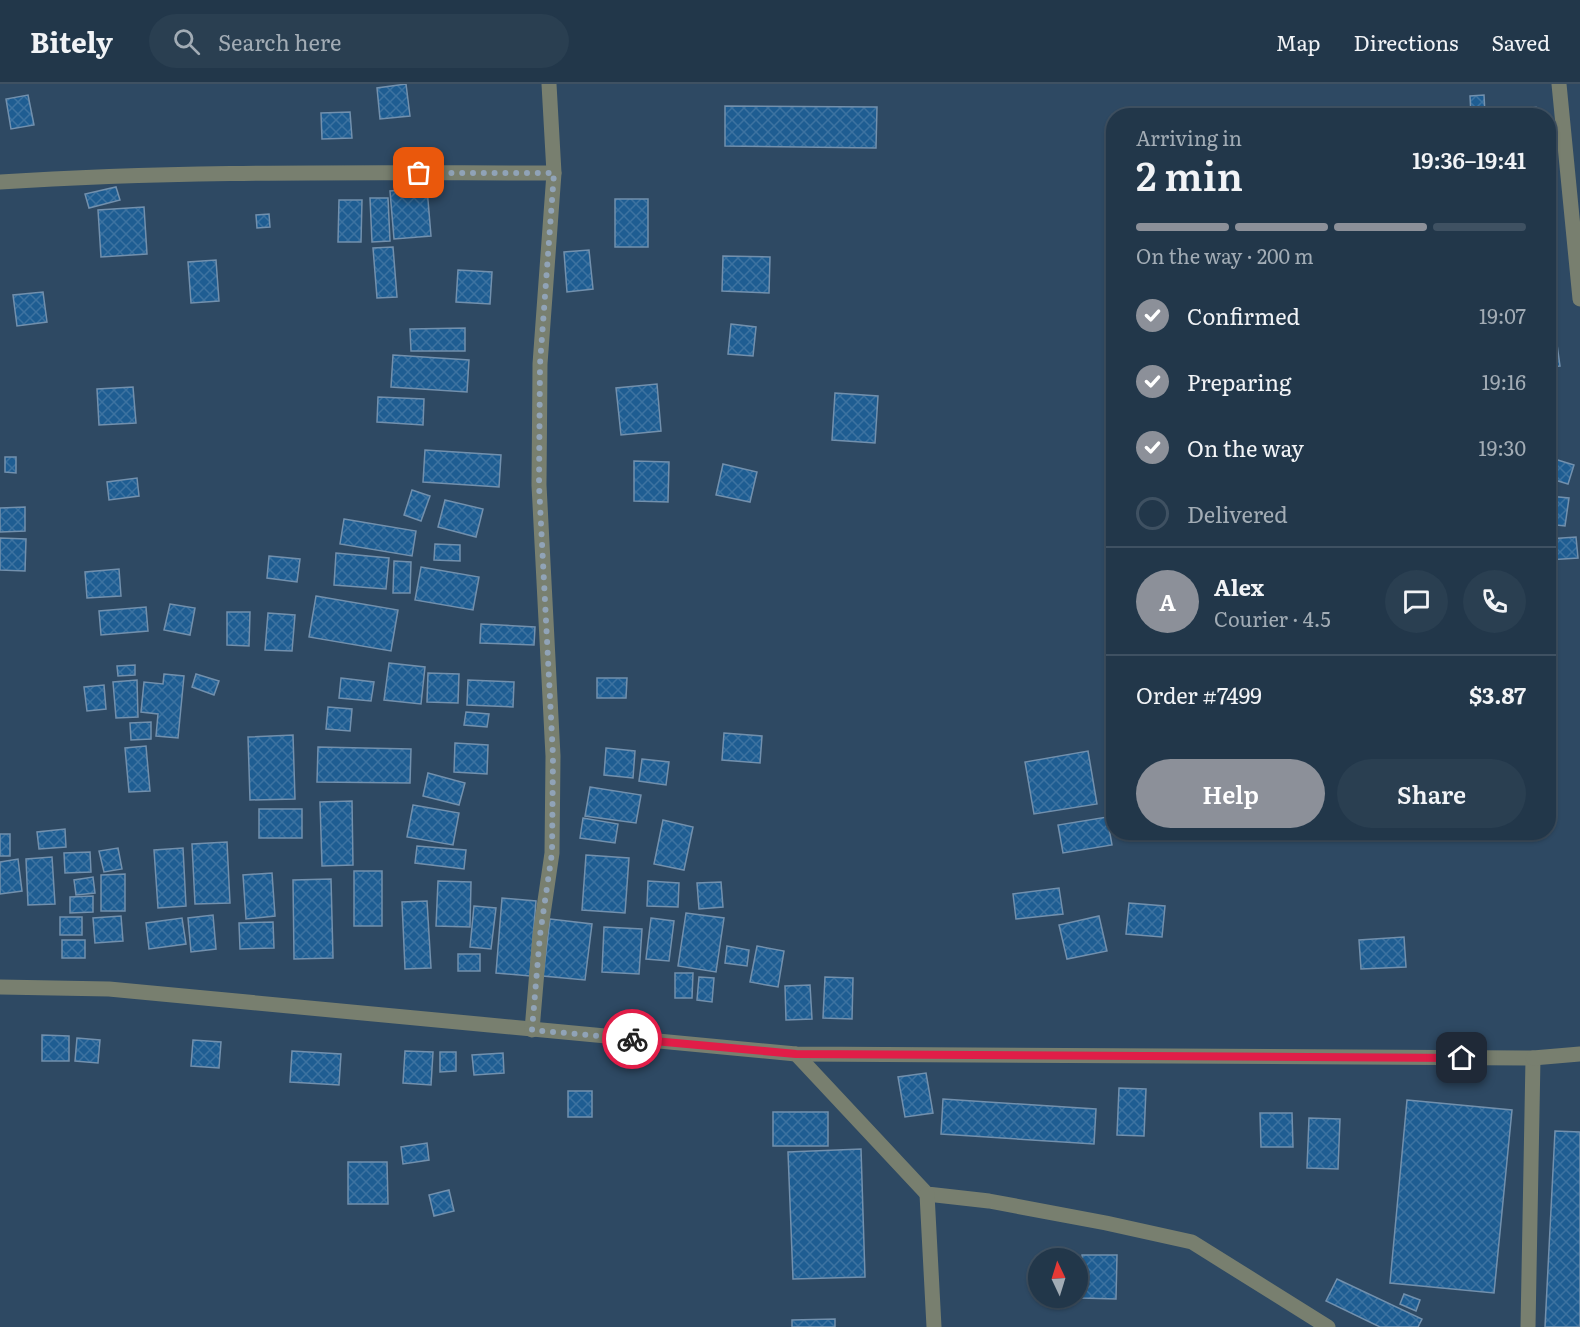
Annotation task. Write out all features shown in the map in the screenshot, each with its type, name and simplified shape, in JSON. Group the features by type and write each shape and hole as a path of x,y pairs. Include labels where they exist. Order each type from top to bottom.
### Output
{"street":[{"path":"532,1030 540,935 552,853 553,756 539,485 540,364 554,173 549,84"},
{"path":"1559,84 1580,299"},
{"path":"0,182 90,176 554,173"},
{"path":"0,987 109,989 796,1054 1533,1058 1580,1054"},
{"path":"796,1054 927,1194 934,1327"},
{"path":"1528,1327 1533,1058"},
{"path":"927,1194 990,1201 1106,1222 1192,1242 1328,1327"}],"building":[{"path":"406,84 410,116 380,119 377,88"},
{"path":"28,95 34,125 11,129 6,99"},
{"path":"1484,95 1485,108 1471,108 1470,96"},
{"path":"725,106 877,107 876,148 725,146"},
{"path":"350,112 352,138 322,139 321,113"},
{"path":"116,187 120,200 89,208 85,194"},
{"path":"427,188 431,236 394,239 390,191"},
{"path":"370,198 388,198 390,241 372,242"},
{"path":"615,199 648,199 648,247 615,247"},
{"path":"339,200 362,200 361,242 338,242"},
{"path":"144,207 147,254 101,257 98,210"},
{"path":"269,214 270,227 257,228 256,215"},
{"path":"393,247 397,297 377,298 373,248"},
{"path":"589,250 593,289 567,292 564,252"},
{"path":"723,256 770,257 769,293 722,291"},
{"path":"216,260 219,301 191,303 188,262"},
{"path":"458,270 492,272 490,304 456,302"},
{"path":"43,292 47,322 17,326 13,295"},
{"path":"731,324 756,327 753,356 728,354"},
{"path":"465,328 465,351 411,351 410,329"},
{"path":"1556,337 1560,366 1556,366"},
{"path":"393,355 469,360 467,392 391,387"},
{"path":"657,384 661,431 621,435 616,388"},
{"path":"133,387 136,423 99,425 97,389"},
{"path":"835,393 878,396 875,443 832,440"},
{"path":"378,397 424,399 423,425 377,422"},
{"path":"425,450 501,455 499,487 423,482"},
{"path":"5,457 16,457 16,473 5,472"},
{"path":"1556,459 1574,465 1568,484 1556,480"},
{"path":"634,461 669,462 668,502 634,501"},
{"path":"723,464 757,472 750,502 716,495"},
{"path":"137,478 139,496 109,500 107,482"},
{"path":"412,490 430,496 421,521 404,515"},
{"path":"1556,497 1569,498 1565,526 1556,525"},
{"path":"445,500 483,509 476,537 438,527"},
{"path":"25,507 25,531 0,532 0,508"},
{"path":"344,519 416,531 412,556 340,544"},
{"path":"1576,537 1578,558 1556,559 1556,538"},
{"path":"0,538 26,539 25,571 0,570"},
{"path":"435,544 460,545 460,561 434,560"},
{"path":"336,553 389,558 386,589 334,585"},
{"path":"269,556 300,559 297,582 267,578"},
{"path":"394,561 411,562 410,593 393,593"},
{"path":"421,567 479,577 473,610 415,600"},
{"path":"119,569 121,596 87,598 85,572"},
{"path":"316,596 398,610 391,651 309,637"},
{"path":"170,604 195,608 190,635 164,630"},
{"path":"146,607 148,631 101,635 99,611"},
{"path":"227,612 250,612 249,646 227,645"},
{"path":"268,613 295,615 292,651 265,650"},
{"path":"481,624 535,627 534,645 480,643"},
{"path":"389,663 425,667 421,704 384,700"},
{"path":"135,665 135,675 118,676 117,666"},
{"path":"428,673 459,674 458,703 427,702"},
{"path":"164,674 184,676 178,738 156,736 158,714 141,712 144,682 163,684"},
{"path":"196,674 219,681 214,695 192,687"},
{"path":"341,678 374,682 371,701 339,698"},
{"path":"597,678 627,678 626,698 597,698"},
{"path":"137,680 138,717 116,718 113,682"},
{"path":"468,680 514,682 513,707 467,705"},
{"path":"104,685 106,709 87,711 84,687"},
{"path":"328,707 352,709 350,731 326,729"},
{"path":"466,712 489,714 487,727 464,725"},
{"path":"151,722 151,739 131,740 130,723"},
{"path":"724,733 762,736 760,763 722,760"},
{"path":"293,735 295,799 250,800 248,737"},
{"path":"455,743 488,745 487,774 454,772"},
{"path":"146,746 150,791 129,792 125,748"},
{"path":"318,747 411,749 410,783 317,782"},
{"path":"606,748 635,751 633,778 604,775"},
{"path":"1088,751 1097,804 1034,814 1025,762"},
{"path":"642,759 669,762 666,785 639,781"},
{"path":"428,773 465,783 459,805 423,796"},
{"path":"590,787 641,795 636,823 585,816"},
{"path":"352,801 353,865 322,866 320,802"},
{"path":"413,805 459,813 453,845 407,837"},
{"path":"259,809 302,809 302,838 259,838"},
{"path":"1106,817 1106,840 1111,840 1112,845 1063,853 1058,825"},
{"path":"583,818 618,824 615,843 580,838"},
{"path":"663,820 693,827 684,870 654,864"},
{"path":"65,829 66,847 39,849 37,832"},
{"path":"0,834 10,834 10,856 0,856"},
{"path":"227,842 230,903 195,904 192,844"},
{"path":"417,846 466,850 464,869 415,863"},
{"path":"118,848 122,869 104,872 99,851"},
{"path":"183,848 186,906 158,908 154,850"},
{"path":"90,852 91,872 65,873 64,853"},
{"path":"586,855 629,858 625,913 582,910"},
{"path":"52,857 55,904 28,905 26,859"},
{"path":"18,859 22,891 0,894 0,862"},
{"path":"354,871 382,871 382,926 354,926"},
{"path":"272,873 275,916 246,919 243,875"},
{"path":"125,874 125,911 101,911 101,875"},
{"path":"93,877 95,893 76,895 74,880"},
{"path":"331,879 333,958 294,959 293,880"},
{"path":"438,881 471,882 470,927 436,926"},
{"path":"648,881 679,883 678,907 647,906"},
{"path":"721,882 723,907 699,909 697,883"},
{"path":"1059,888 1063,914 1016,919 1013,894"},
{"path":"93,896 93,912 70,913 70,897"},
{"path":"502,898 536,901 530,976 496,973"},
{"path":"427,901 431,968 405,969 402,902"},
{"path":"1129,903 1165,906 1162,937 1126,934"},
{"path":"474,906 496,908 491,949 470,947"},
{"path":"686,913 724,918 716,972 678,966"},
{"path":"213,915 216,949 191,952 188,918"},
{"path":"121,916 123,941 95,943 93,918"},
{"path":"1099,916 1107,951 1067,959 1059,925"},
{"path":"60,917 82,917 82,935 60,935"},
{"path":"182,918 186,944 149,949 146,923"},
{"path":"651,918 674,921 669,961 646,959"},
{"path":"550,919 592,924 585,980 543,976"},
{"path":"273,922 274,948 240,949 239,923"},
{"path":"604,927 642,929 639,974 602,972"},
{"path":"1404,937 1406,967 1361,969 1359,940"},
{"path":"62,940 85,940 85,958 62,958"},
{"path":"727,946 749,950 747,966 725,963"},
{"path":"757,946 784,951 778,987 750,982"},
{"path":"458,954 480,954 480,971 458,971"},
{"path":"675,973 693,973 692,998 675,998"},
{"path":"699,977 714,978 712,1002 697,1000"},
{"path":"825,977 853,978 852,1019 823,1018"},
{"path":"810,985 812,1019 786,1020 785,986"},
{"path":"42,1035 69,1036 69,1061 42,1061"},
{"path":"77,1038 100,1040 98,1063 75,1061"},
{"path":"193,1040 221,1042 219,1068 191,1066"},
{"path":"292,1051 341,1054 339,1085 290,1082"},
{"path":"405,1051 433,1052 431,1085 403,1083"},
{"path":"440,1052 456,1052 456,1071 440,1072"},
{"path":"503,1053 504,1073 474,1075 472,1055"},
{"path":"926,1073 933,1113 905,1117 898,1077"},
{"path":"1119,1088 1146,1089 1144,1136 1117,1135"},
{"path":"568,1091 592,1091 592,1117 568,1117"},
{"path":"943,1099 1096,1109 1094,1144 941,1134"},
{"path":"1407,1100 1512,1110 1494,1293 1390,1283"},
{"path":"773,1112 828,1112 828,1146 773,1146"},
{"path":"1260,1113 1292,1113 1293,1147 1261,1147"},
{"path":"1309,1118 1340,1119 1338,1169 1307,1168"},
{"path":"1555,1131 1580,1132 1580,1327 1545,1327"},
{"path":"427,1143 429,1160 403,1164 401,1147"},
{"path":"861,1149 865,1277 793,1279 788,1152"},
{"path":"348,1162 387,1162 388,1204 348,1204"},
{"path":"449,1190 454,1211 434,1216 429,1195"},
{"path":"1088,1255 1117,1255 1116,1299 1088,1298"},
{"path":"1337,1279 1422,1319 1418,1327 1380,1327 1326,1301"},
{"path":"1404,1294 1420,1300 1416,1311 1400,1304"},
{"path":"835,1319 835,1327 792,1327 792,1320"}],"way so far":[{"path":"419,173 554,173 540,364 539,485 553,756 552,853 540,935 532,1030 632,1039"}],"route":[{"path":"632,1039 796,1054 1462,1058"}]}
